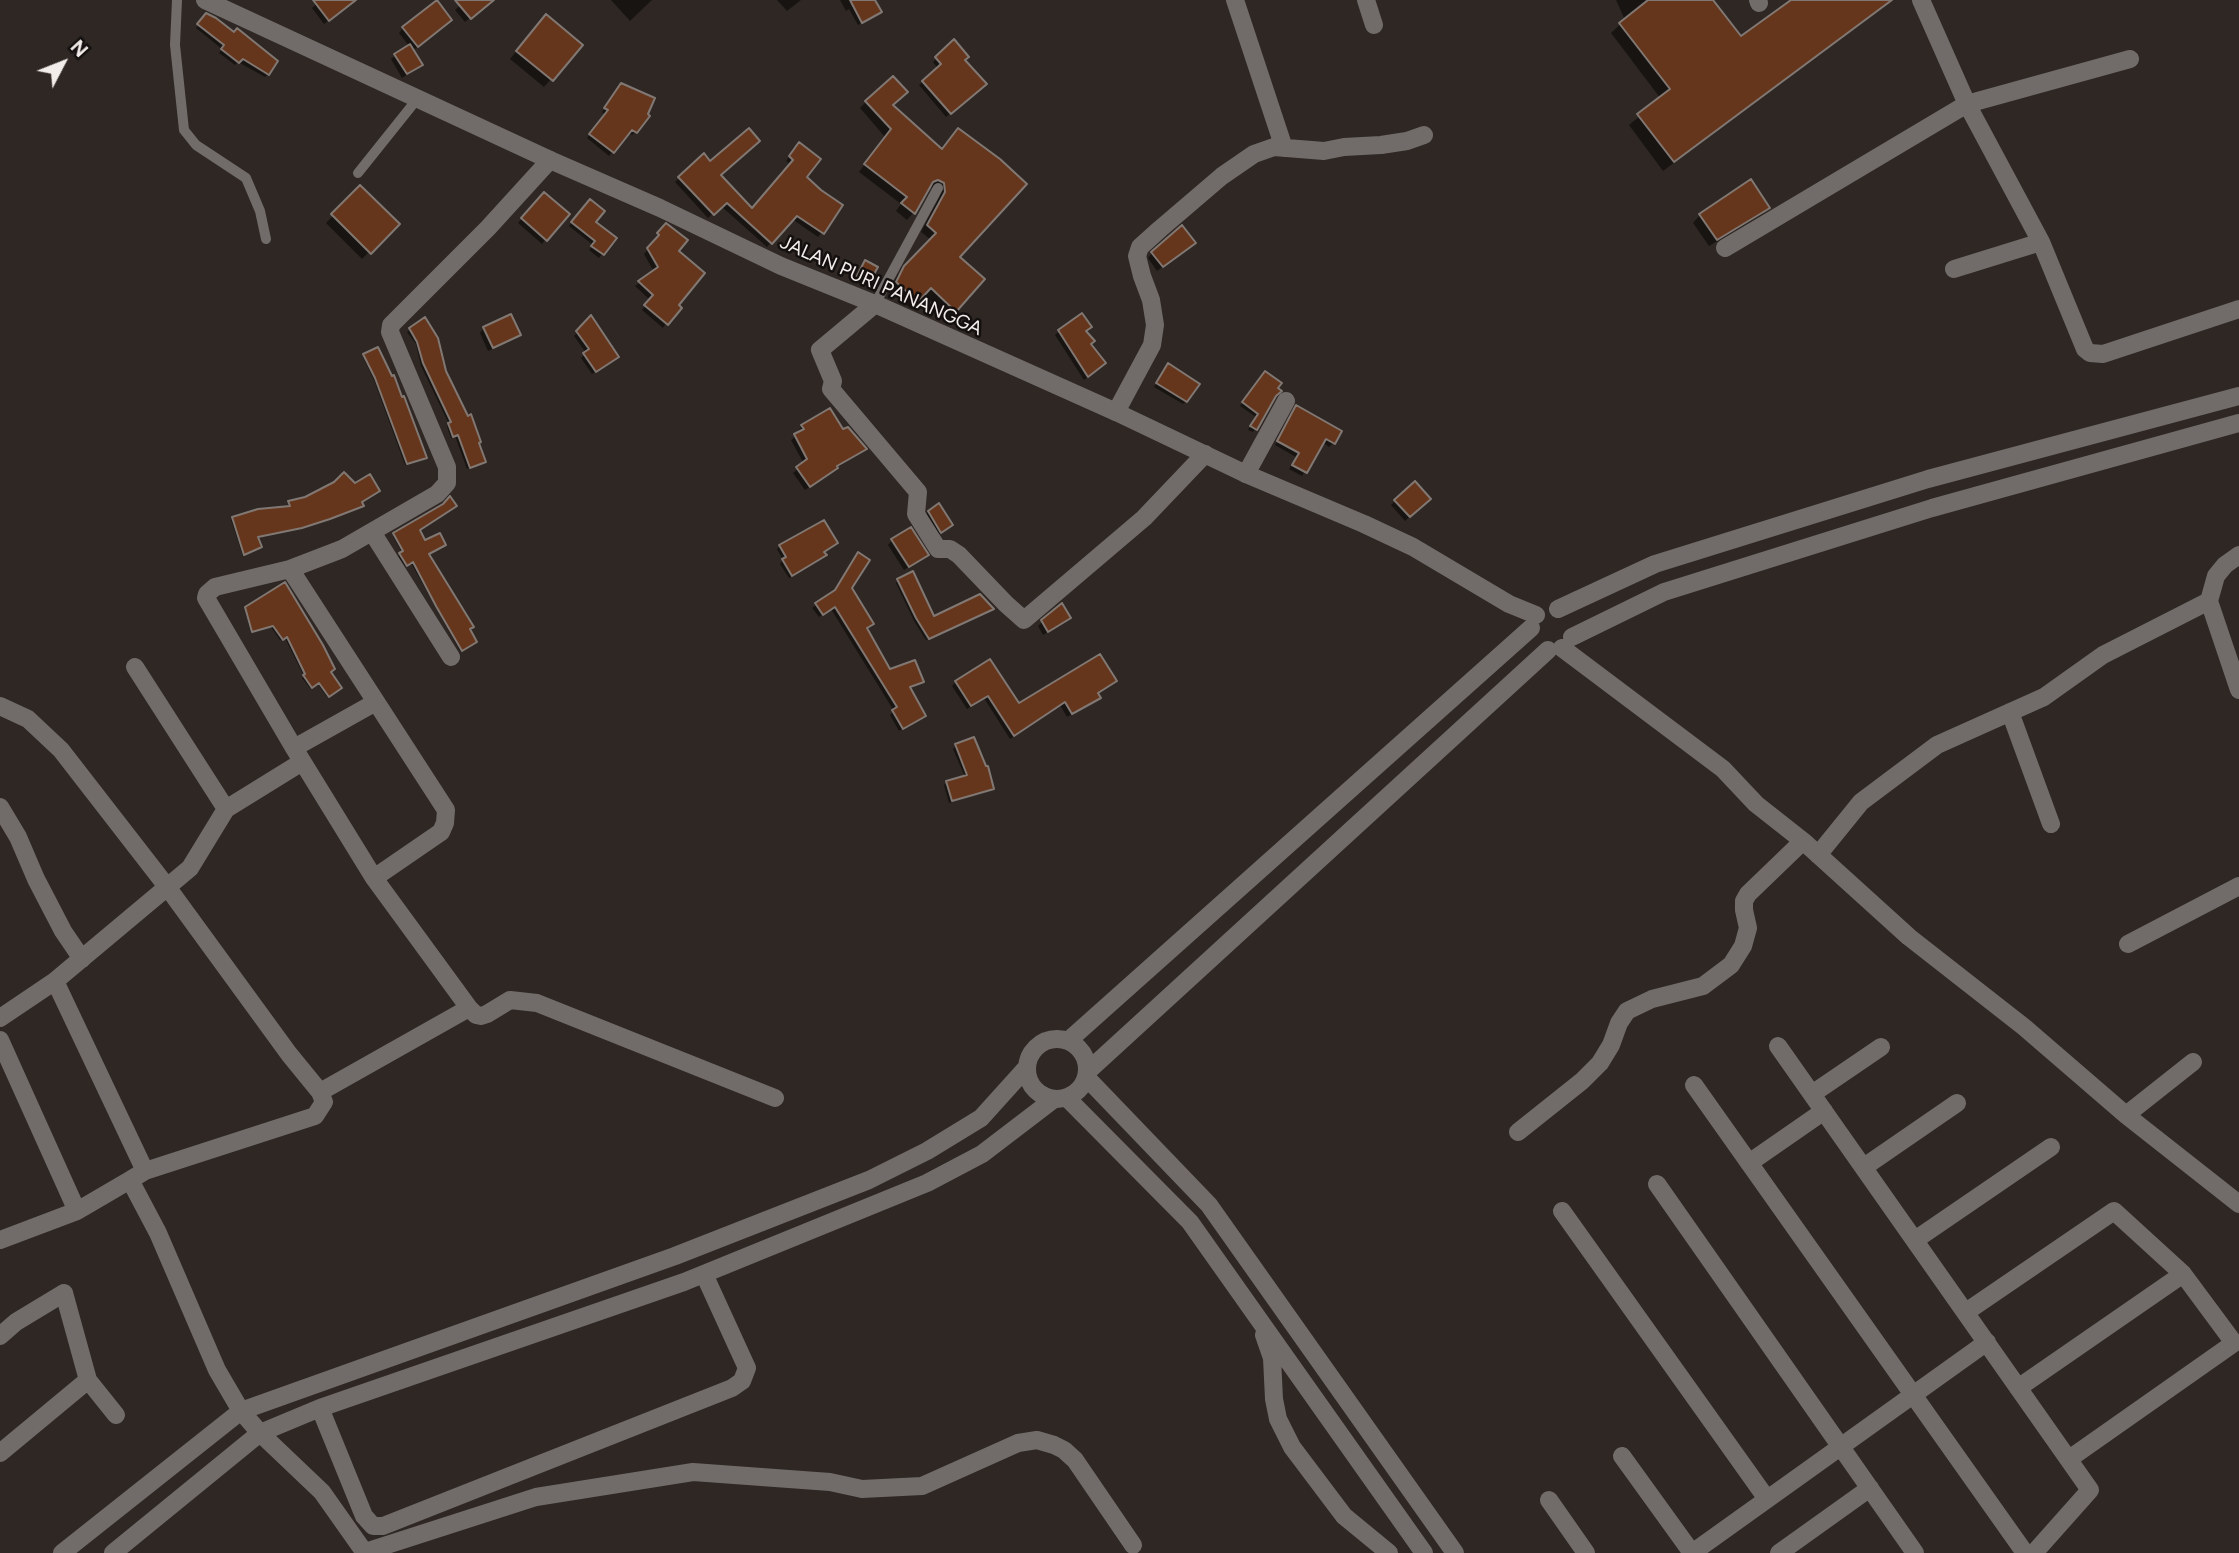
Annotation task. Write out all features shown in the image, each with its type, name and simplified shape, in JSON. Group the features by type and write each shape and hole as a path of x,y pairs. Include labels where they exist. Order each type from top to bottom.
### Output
{"street":[{"name":"JALAN PURI PANANGGA","path":"205,0 781,265 875,304 1413,547 1534,622"},
{"path":"1235,0 1284,148"},
{"path":"1366,0 1374,25"},
{"path":"1921,0 1967,104 2040,242 2085,349 2090,353 2102,354 2239,309"},
{"path":"1725,248 1967,104 2130,59"},
{"path":"1116,412 1152,345 1154,325 1151,300 1137,256 1140,247 1222,176 1254,154 1275,147 1324,151 1407,141 1423,135"},
{"path":"550,160 488,228 391,325 390,331 447,467 447,483 437,494 342,549 290,569 215,587 206,598 374,878 469,1008 481,1016 510,1000 537,1003 775,1098"},
{"path":"1954,269 2040,242"},
{"path":"875,304 820,351 833,381 831,389 918,492 916,514 938,549 950,549 960,555 1024,621 1144,518 1205,454"},
{"path":"1558,609 1655,564 1927,479 2239,396"},
{"path":"1247,474 1286,401"},
{"path":"2202,407 2208,431"},
{"path":"113,1553 260,1433 320,1408 684,1282 927,1183 982,1154 1060,1099 1077,1093 1087,1074 1561,645 1664,592 1932,508 2239,423"},
{"path":"1927,479 1932,508"},
{"path":"372,532 451,657"},
{"path":"2239,555 2216,576 2209,601 2239,690"},
{"path":"290,569 441,803 446,816 441,832 374,878"},
{"path":"1818,855 1861,802 1937,745 2044,697 2104,655 2209,601"},
{"path":"1068,1041 1549,608 1564,612 1573,623 1561,645"},
{"path":"1534,622 1535,642 1561,645 1723,769 1756,804 1803,841 1909,937 2024,1027 2126,1115 2239,1204"},
{"path":"135,667 226,809"},
{"path":"0,1018 55,981 190,868 226,809 298,755 376,702"},
{"path":"0,706 29,719 61,750 168,888 289,1054 320,1092 324,1102 315,1116 138,1175 78,1211 0,1240"},
{"path":"2010,712 2051,824"},
{"path":"0,807 18,837 63,931 82,959"},
{"path":"1518,1132 1582,1081 1600,1063 1611,1045 1619,1023 1628,1012 1652,999 1703,986 1731,965 1743,946 1748,928 1744,901 1748,894 1803,841"},
{"path":"2128,944 2239,886"},
{"path":"55,981 217,1370 241,1411 260,1433 322,1492 365,1552 536,1497 693,1472 830,1482 862,1489 922,1486 1018,1443 1037,1440 1064,1450 1075,1461 1133,1545"},
{"path":"320,1092 469,1008"},
{"path":"1424,1553 1190,1223 1060,1099 1043,1096 1034,1088 1028,1077 1027,1067 1035,1048 1043,1042 1055,1039 1068,1041 1079,1048 1086,1058 1087,1074 1209,1205 1455,1553"},
{"path":"0,1040 78,1211"},
{"path":"1778,1046 2090,1490 2034,1553"},
{"path":"1812,1094 1881,1047"},
{"path":"2126,1115 2193,1062"},
{"path":"62,1553 241,1411 675,1256 869,1180 927,1151 981,1118 1027,1067"},
{"path":"1693,1085 2025,1553"},
{"path":"1864,1167 1957,1102"},
{"path":"1749,1163 1824,1111"},
{"path":"1915,1240 2051,1147"},
{"path":"1657,1184 1915,1553"},
{"path":"1562,1211 1767,1499"},
{"path":"1966,1312 2114,1211 2183,1275 2234,1343 2069,1459"},
{"path":"675,1256 684,1282"},
{"path":"320,1408 365,1516 373,1526 383,1526 732,1388 742,1381 747,1368 704,1274"},
{"path":"2018,1388 2183,1275"},
{"path":"0,1336 16,1322 64,1293 88,1380 116,1415"},
{"path":"1259,1320 1280,1305"},
{"path":"1259,1320 1272,1358 1278,1419 1292,1447 1344,1516 1389,1553"},
{"path":"1622,1456 1692,1553 1987,1342"},
{"path":"0,1453 88,1380"},
{"path":"1779,1553 1800,1547 1870,1488"},
{"path":"1549,1500 1586,1553"}],"lane":[{"path":"177,0 175,45 184,130 196,145 246,178 260,211 266,239"},
{"path":"358,173 418,98"},
{"path":"875,304 938,188"}],"building":[{"path":"313,0 356,0 329,21"},
{"path":"437,0 452,20 418,47 402,27"},
{"path":"455,0 494,0 471,19"},
{"path":"850,0 875,0 882,12 862,23"},
{"path":"1648,0 1713,0 1741,36 1791,0 1892,0 1674,162 1637,114 1670,89 1619,23"},
{"path":"206,13 234,32 237,28 278,61 269,75 243,59 239,63 221,49 224,45 197,24"},
{"path":"546,14 583,45 553,81 516,51"},
{"path":"954,39 969,57 965,60 987,84 951,114 922,81 941,64 935,57"},
{"path":"410,44 423,65 407,74 394,54"},
{"path":"893,76 908,92 893,105 942,149 958,128 1000,159 1027,184 960,257 985,279 956,312 931,288 918,302 896,282 904,266 936,233 927,225 945,192 944,183 938,180 933,182 915,214 901,203 907,197 864,164 891,129 865,101"},
{"path":"621,83 655,98 648,114 650,116 637,133 632,130 614,153 589,134 608,110 604,108"},
{"path":"749,128 760,141 721,175 752,208 793,160 789,156 799,142 821,159 807,177 843,205 824,234 797,216 772,244 727,203 714,215 678,177 704,153 710,161"},
{"path":"1751,179 1770,208 1717,240 1699,214"},
{"path":"360,185 400,224 371,254 331,214"},
{"path":"544,192 570,214 547,241 521,218"},
{"path":"590,199 605,211 596,222 617,238 604,255 591,246 595,241 571,222"},
{"path":"666,223 688,240 679,251 705,273 679,305 682,308 668,325 644,305 653,295 638,281 658,267 647,248"},
{"path":"1182,225 1196,243 1163,267 1151,252"},
{"path":"865,260 878,267 869,283 857,276"},
{"path":"1082,313 1092,327 1086,331 1095,341 1091,344 1106,363 1088,377 1058,330"},
{"path":"511,314 521,335 493,348 483,327"},
{"path":"591,315 619,357 596,372 583,353 589,349 576,331"},
{"path":"425,317 438,338 446,371 468,416 471,414 481,442 479,443 486,462 470,468 458,435 453,437 448,423 451,422 409,328"},
{"path":"378,347 392,376 394,375 402,397 404,396 427,458 407,464 375,378 363,354"},
{"path":"1168,363 1200,384 1187,402 1156,383"},
{"path":"1265,371 1282,383 1278,388 1282,391 1276,396 1257,430 1250,426 1258,414 1242,402"},
{"path":"1296,405 1342,431 1335,444 1326,439 1307,473 1292,465 1299,453 1277,441"},
{"path":"830,408 843,429 848,427 867,449 837,466 838,468 810,487 796,467 807,459 794,434 804,429 801,425"},
{"path":"344,472 355,483 370,474 380,491 362,502 364,506 330,519 258,537 262,547 244,555 232,517 258,509 290,506 288,501 305,497 334,482"},
{"path":"1415,481 1431,499 1410,517 1394,500"},
{"path":"450,496 457,506 420,530 425,540 440,533 446,545 429,554 474,627 470,629 477,642 462,651 413,562 407,566 399,553 403,551 393,533 443,504"},
{"path":"939,503 953,525 941,533 928,511"},
{"path":"824,520 838,543 824,552 827,555 792,576 782,559 786,557 779,545"},
{"path":"911,527 929,555 909,567 891,539"},
{"path":"858,552 870,560 852,588 874,624 867,628 890,669 915,660 924,682 910,687 926,716 903,729 892,710 897,707 835,607 823,615 815,603 835,590"},
{"path":"913,571 934,616 980,594 994,609 929,639 897,579"},
{"path":"285,582 335,669 331,672 342,688 329,697 319,683 312,688 303,675 305,674 287,637 283,640 273,626 252,632 245,607"},
{"path":"1062,603 1071,618 1048,632 1041,620"},
{"path":"1100,654 1117,681 1098,693 1101,698 1072,714 1065,702 1014,736 988,696 971,706 955,681 990,659 1019,703"},
{"path":"974,737 988,766 994,789 952,801 946,781 967,775 955,744"}]}
